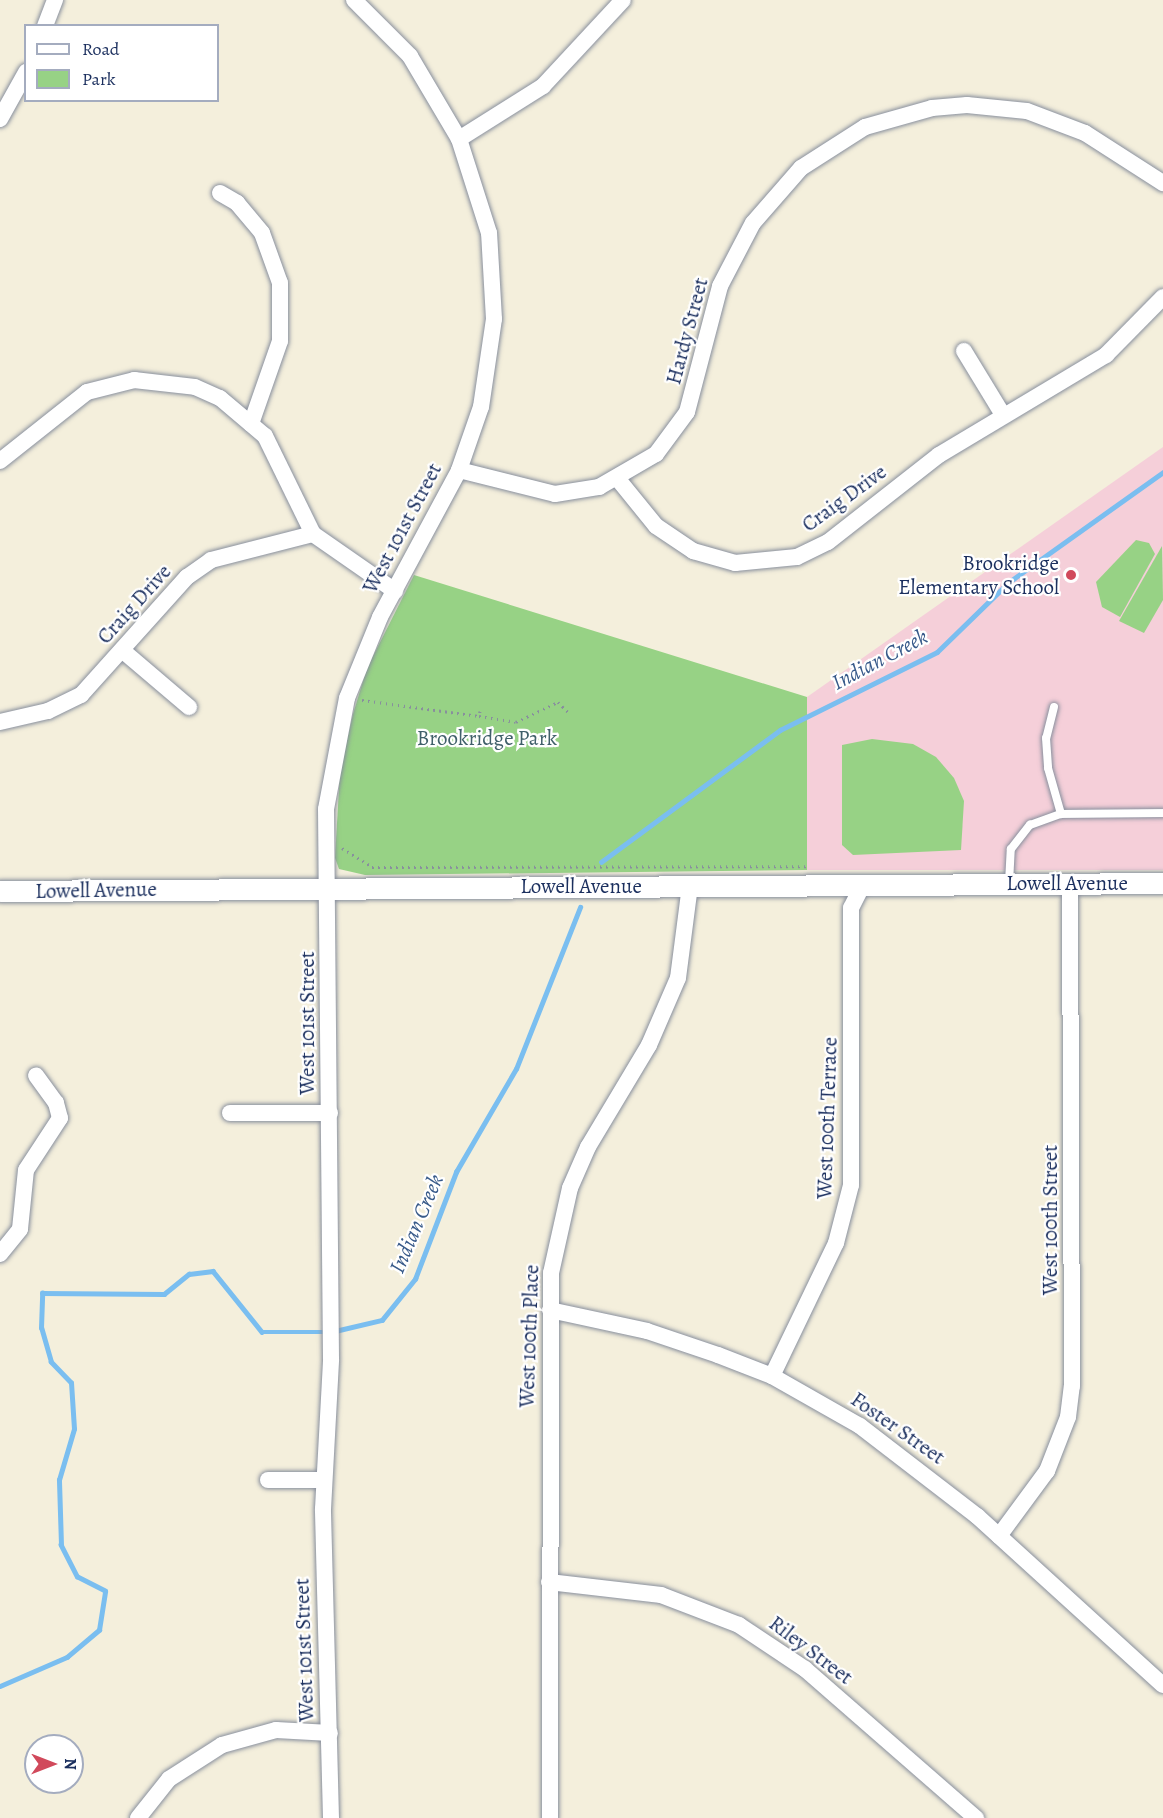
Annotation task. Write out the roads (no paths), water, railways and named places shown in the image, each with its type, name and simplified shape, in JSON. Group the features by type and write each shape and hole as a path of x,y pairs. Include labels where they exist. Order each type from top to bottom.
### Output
{"street":[{"path":"46,24 55,0"},
{"name":"West 101st Street","path":"331,1818 324,1480 331,1359 327,887 332,761 347,698 395,591 459,470 481,407 494,319 489,233 459,139 410,56 354,0"},
{"path":"459,139 543,86 624,0"},
{"path":"0,119 24,76"},
{"name":"Hardy Street","path":"459,470 555,494 617,478 656,454 687,412 720,286 753,223 801,168 865,127 932,108 967,105 1027,111 1085,133 1163,183"},
{"path":"219,193 237,203 262,233 280,283 280,341 251,424"},
{"name":"Craig Drive","path":"617,478 656,526 680,544 720,560 764,564 828,542 939,455 1106,355 1163,297"},
{"path":"964,351 1003,415"},
{"path":"0,461 69,403 134,380 195,387 220,398 251,424 281,463 313,534 395,591"},
{"name":"Craig Drive","path":"0,722 67,703 122,650 187,577 211,560 313,534"},
{"path":"122,650 189,707"},
{"name":"West 100th Street","path":"999,1536 1047,1471 1062,1436 1072,1386 1070,883"},
{"name":"Lowell Avenue","path":"0,891 1163,883"},
{"name":"West 100th Terrace","path":"772,1377 836,1243 849,1194 851,909 863,884"},
{"name":"West 100th Place","path":"550,1818 550,1310 559,1226 570,1188 664,1016 685,949 690,885"},
{"path":"0,1254 20,1229 26,1170 60,1118 56,1103 36,1075"},
{"name":"West 101st Street","path":"230,1113 330,1113"},
{"name":"Foster Street","path":"550,1310 647,1331 772,1377 915,1464 999,1536 1163,1685"},
{"path":"268,1480 324,1480"},
{"name":"Riley Street","path":"549,1582 661,1595 738,1625 805,1669 976,1818"},
{"path":"138,1818 169,1779 222,1745 276,1730 330,1733"}],"lane":[{"path":"1054,707 1046,738 1048,768 1061,814"},
{"path":"1009,883 1011,849 1020,834 1061,814 1163,813"}],"waterway":[{"name":"Indian Creek","path":"601,862 780,730 937,652 1009,582 1163,472"},
{"name":"Indian Creek","path":"335,1331 382,1320 415,1279 456,1172 516,1069 580,907"},
{"name":"Indian Creek","path":"0,1686 67,1657 99,1630 105,1591 77,1577 61,1545 59,1480 74,1429 71,1383 51,1362 41,1328 42,1293 164,1294 189,1274 213,1271 262,1332 327,1332"}],"place":[{"name":"Brookridge Elementary School","path":"1071,575"}],"park label":[{"name":"Brookridge Park","path":"487,738"}]}
